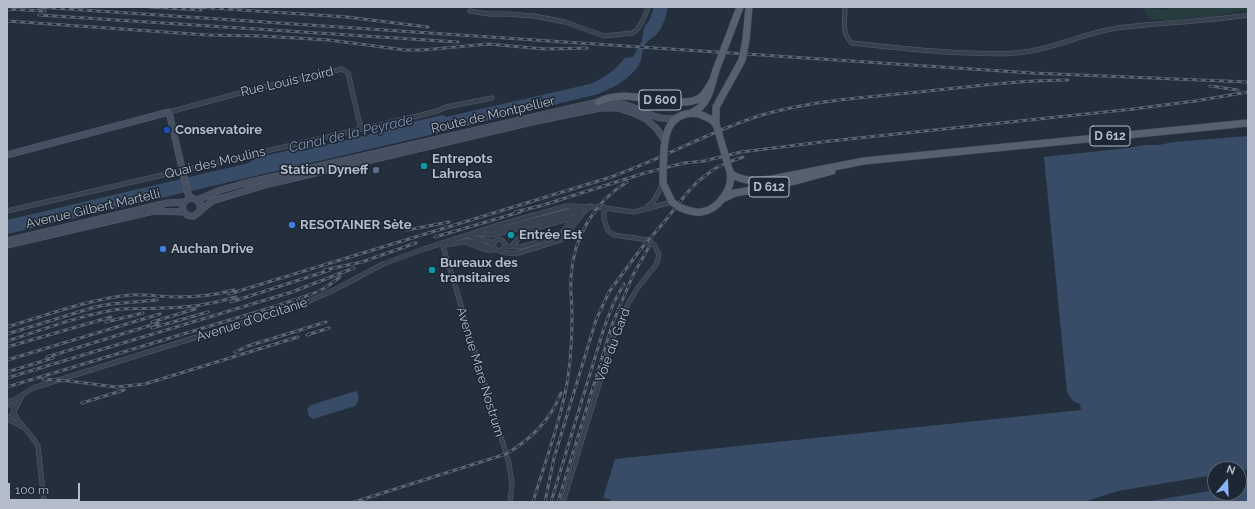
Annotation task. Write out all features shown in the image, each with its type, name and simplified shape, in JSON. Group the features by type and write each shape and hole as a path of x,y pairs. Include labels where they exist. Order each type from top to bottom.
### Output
{"main road":[{"name":"D 600","path":"693,112 703,105 707,99 716,70 740,7"},
{"path":"716,126 702,114 693,112 685,114 677,118 670,125 664,145 663,183 672,202 691,212 700,212 713,207 727,193 730,181 730,172 716,126 716,107 742,60 746,40 749,7"},
{"name":"D 600","path":"598,102 604,99 629,96 676,102 691,101 700,99 713,80"},
{"name":"Route de Montpellier","path":"190,198 242,184 598,102 628,105 659,118 677,118"},
{"name":"Route de Montpellier","path":"200,210 212,201 269,184 532,122 600,108 618,108 636,114 657,129 664,145"},
{"path":"7,155 169,112 190,198 200,204 200,210 194,216 189,216 182,208 190,198"},
{"name":"D 612","path":"730,172 738,178 744,180 772,179 864,161 1248,123"},
{"name":"D 612","path":"722,199 735,194 776,186 882,159"},
{"name":"Avenue Gilbert Martelli","path":"7,241 190,198"},
{"name":"Avenue Gilbert Martelli","path":"7,245 154,211 184,212"}],"street":[{"path":"470,11 489,14 534,16 565,22 599,35 608,36 633,33 636,31 648,7"},
{"path":"845,7 844,28 846,37 852,43 937,52 982,54 1025,52 1050,46 1089,33 1118,28 1214,20 1248,15"},
{"name":"Rue Louis Izoird","path":"169,112 259,88 342,69 348,73 361,129"},
{"name":"Quai des Moulins","path":"7,211 184,173 438,111 457,104 492,98"},
{"path":"645,209 653,202 663,183"},
{"name":"Avenue d'Occitanie","path":"7,402 14,400 33,388 303,304 331,292 383,264 499,225 567,206 591,206 634,212 672,202"},
{"path":"442,244 448,245 474,242 507,253 518,253 561,240 584,212 591,206"},
{"path":"496,250 503,249 504,246 521,247 559,236 582,207"},
{"name":"Avenue d'Occitanie","path":"476,233 491,235 501,234 570,214 582,207"},
{"name":"Voie du Gard","path":"563,502 615,332 628,302 656,265 659,255 655,246 648,240 614,235 608,232 604,220 604,208"},
{"path":"512,246 525,231 575,217"},
{"path":"467,235 494,243 497,240 500,240 503,242 504,246"},
{"path":"494,243 493,246 496,250"},
{"name":"Avenue Mare Nostrum","path":"442,244 442,249 508,463 512,485 510,502"},
{"path":"24,394 12,416 7,419 26,430"},
{"name":"Avenue d'Occitanie","path":"7,402 11,403 17,419 38,446 44,502"}],"green space":[{"path":"1142,7 1165,10 1172,7 1178,9 1184,7 1248,7 1248,10 1209,17 1152,20"}],"water":[{"path":"654,7 668,7 661,29 656,35 648,40 644,46 642,58 637,68 616,86 598,94 426,136 7,234 7,220 249,163 255,158 316,144 321,146 379,132 381,129 443,115 446,117 590,84 609,73 625,58 633,57 642,41 644,28 650,19"},
{"path":"1248,136 1248,470 1247,461 1207,461 1207,476 1119,491 1084,502 609,502 610,499 603,498 615,459 1081,410 1080,404 1073,401 1067,392 1044,157 1144,145 1159,145 1174,142"},
{"path":"356,391 358,398 355,406 313,419 309,416 307,409 311,405"},
{"path":"1247,485 1248,502 1145,502 1207,491 1207,501 1247,501"}],"pier":[{"path":"1207,476 1207,478 1119,493 1090,502 1084,502 1119,491"}],"railway":[{"path":"38,7 1032,73 1248,82"},
{"path":"150,7 201,10"},
{"path":"197,7 347,17 428,27"},
{"path":"7,9 45,11"},
{"path":"39,15 458,42"},
{"path":"7,21 208,35 262,36 329,40 405,50 423,50 488,44 545,49 587,48"},
{"path":"229,294 608,178 647,163 723,129 780,110 853,98 1008,83 1068,80"},
{"path":"1210,86 1238,90"},
{"path":"515,212 540,206 645,173 684,163 704,161 741,152 830,141 1133,109 1248,92"},
{"path":"545,502 554,458 596,320 609,292 640,250 697,182 714,169 743,157"},
{"path":"533,502 557,424 568,377 572,331 571,277 576,249 587,222 595,211 615,190 627,182"},
{"path":"435,237 520,212"},
{"path":"407,230 449,222"},
{"path":"324,270 362,262 416,243"},
{"path":"558,502 612,325 633,275 649,247"},
{"path":"7,378 292,292 354,268"},
{"path":"231,302 330,270"},
{"path":"7,387 273,307 312,294 325,288 340,277"},
{"path":"551,502 604,328 614,302 624,284"},
{"path":"7,327 68,308 115,297 131,295 191,297 234,290"},
{"path":"7,341 64,322 108,311 190,306 218,302 236,297"},
{"path":"7,334 95,307 157,300"},
{"path":"152,322 195,309"},
{"path":"152,328 208,312"},
{"path":"106,322 143,313"},
{"path":"7,360 160,314"},
{"path":"7,347 111,317"},
{"path":"235,352 248,346 326,322"},
{"path":"47,357 158,323"},
{"path":"307,335 329,328"},
{"path":"43,379 116,387 145,384 298,337"},
{"path":"7,372 53,358"},
{"path":"82,403 124,390"},
{"path":"354,502 506,454 524,442 539,428 557,403 561,393"}],"place":[{"name":"Conservatoire","path":"167,130"},
{"name":"Entrepots Lahrosa","path":"424,166"},
{"name":"Station Dyneff","path":"376,170"},
{"name":"RESOTAINER Sète","path":"292,225"},
{"name":"Entrée Est","path":"511,235"},
{"name":"Auchan Drive","path":"163,249"},
{"name":"Bureaux des transitaires","path":"432,270"}],"water label":[{"name":"Canal de la Peyrade","path":"351,134"}]}
